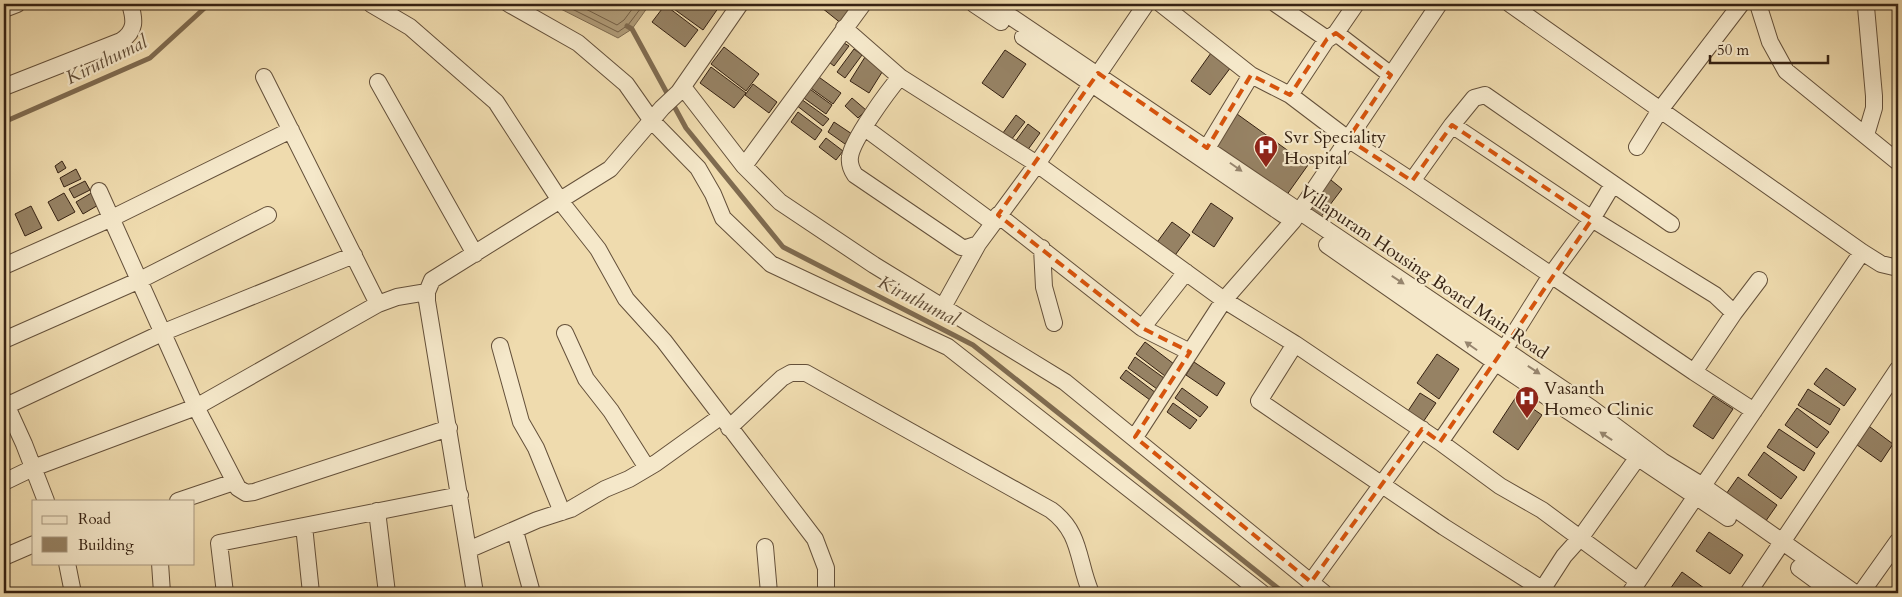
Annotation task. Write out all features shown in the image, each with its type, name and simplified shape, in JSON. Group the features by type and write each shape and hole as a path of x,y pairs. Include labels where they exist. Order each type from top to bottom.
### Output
{"street":[{"path":"4,9 16,4"},
{"path":"4,87 125,38 134,26 134,16 130,4"},
{"path":"371,4 410,28 496,102 560,202 598,249 626,299 664,341 815,539 826,568 826,593"},
{"path":"509,4 578,43 626,84 652,121 698,168 713,194 723,218 771,264 948,348 1262,593"},
{"path":"475,593 427,292 432,280 610,170 662,108 681,90 740,4"},
{"path":"744,166 863,4"},
{"name":"Villapuram Housing Board Main Road","path":"974,4 1207,148 1296,216"},
{"name":"Villapuram Housing Board Main Road","path":"992,4 1095,78 1499,356 1638,457 1699,491"},
{"path":"943,308 978,244 995,218 1038,164 1146,4"},
{"path":"1161,4 1251,75 1290,95 1348,139 1754,411"},
{"path":"1276,4 1331,36 1391,75"},
{"path":"1290,95 1356,4"},
{"path":"1135,437 1224,300 1296,216 1439,4"},
{"path":"1510,4 1862,252 1881,264 1898,268"},
{"path":"1637,147 1660,110 1741,4"},
{"path":"1758,4 1770,42 1786,71 1870,121 1898,162"},
{"path":"1868,4 1866,8 1870,121"},
{"path":"844,28 900,77 1038,164 1224,300 1296,344 1422,429 1500,486 1542,510 1581,538 1634,587 1862,252"},
{"path":"1207,148 1251,75"},
{"path":"264,77 378,304"},
{"path":"900,77 888,92 850,155 851,169 855,175 961,247 966,248 978,244"},
{"path":"378,82 474,254"},
{"path":"681,90 744,166 780,202 874,265 1065,382 1135,437 1324,593"},
{"path":"1412,181 1474,98 1485,95 1671,224"},
{"path":"1452,125 1592,219 1714,295 1734,313"},
{"path":"865,128 995,218 1042,248 1142,328 1190,352"},
{"path":"4,266 112,218 291,130"},
{"path":"1440,442 1499,356 1551,275 1592,219 1613,184"},
{"path":"100,191 196,407 234,482 246,493 449,428"},
{"path":"4,340 140,280 268,215"},
{"path":"1042,248 1044,287 1054,323"},
{"path":"46,500 5,404 164,332 354,255"},
{"path":"1142,328 1186,272"},
{"path":"1694,372 1759,280"},
{"path":"4,482 33,468 196,407 378,304 397,297 427,292"},
{"path":"565,332 586,379 611,410 647,468"},
{"path":"1296,344 1259,402 1544,592 1564,556 1581,538 1638,457"},
{"path":"500,346 521,422 536,448 562,512"},
{"name":"Villapuram Housing Board Main Road","path":"1499,356 1591,408 1699,491 1779,547 1855,593"},
{"path":"1748,593 1898,369"},
{"path":"468,550 537,520 562,512 647,468 724,422 782,378 791,373 806,374 1051,510 1064,520 1076,542 1091,593"},
{"path":"1311,582 1422,429"},
{"path":"181,500 234,482"},
{"path":"225,593 219,543 460,495"},
{"path":"377,512 387,593"},
{"path":"304,526 311,593"},
{"path":"515,531 532,593"},
{"path":"1860,593 1898,540"},
{"path":"4,557 32,545"},
{"path":"765,547 769,593"},
{"path":"1779,547 1833,593"},
{"path":"67,564 73,593"},
{"path":"160,564 162,593"}],"highlighted area":[{"path":"1336,33 1391,75 1348,139 1412,181 1452,125 1592,219 1440,442 1422,429 1311,582 1135,437 1190,352 1142,328 998,215 1098,73 1207,148 1251,75 1290,95 1327,39"}],"water":[{"path":"551,4 650,4 632,29 618,38"}],"building":[{"path":"667,4 721,4 703,30"},
{"path":"817,4 843,4 852,11 842,24"},
{"path":"665,5 698,30 685,47 652,22"},
{"path":"839,40 849,46 834,66 825,59"},
{"path":"724,47 759,74 746,91 711,64"},
{"path":"854,49 862,55 845,78 837,72"},
{"path":"1005,50 1026,64 1003,98 982,83"},
{"path":"1211,53 1231,67 1210,95 1191,81"},
{"path":"865,57 884,69 869,93 850,81"},
{"path":"711,67 746,93 734,108 700,83"},
{"path":"816,75 841,93 833,104 808,86"},
{"path":"753,84 777,102 769,113 745,95"},
{"path":"807,87 832,105 826,114 801,96"},
{"path":"852,98 866,110 858,118 845,106"},
{"path":"801,99 829,119 823,126 796,105"},
{"path":"798,112 822,130 815,140 791,122"},
{"path":"1237,114 1308,165 1286,196 1215,145"},
{"path":"1016,115 1025,122 1008,144 1000,137"},
{"path":"834,122 852,134 845,144 828,132"},
{"path":"1028,124 1040,133 1024,155 1012,146"},
{"path":"826,138 843,151 836,160 819,147"},
{"path":"62,161 66,168 58,173 55,166"},
{"path":"76,169 81,179 64,187 60,178"},
{"path":"1326,176 1342,189 1320,218 1304,205"},
{"path":"85,181 90,190 74,198 69,189"},
{"path":"93,192 100,204 83,214 76,202"},
{"path":"64,193 75,212 58,221 48,202"},
{"path":"1211,203 1233,218 1214,247 1192,232"},
{"path":"31,206 42,228 25,236 15,214"},
{"path":"1172,222 1190,235 1173,258 1155,245"},
{"path":"1145,342 1174,364 1165,376 1136,354"},
{"path":"1437,354 1459,369 1439,399 1417,383"},
{"path":"1135,357 1164,378 1157,389 1128,368"},
{"path":"1194,362 1225,383 1217,396 1186,375"},
{"path":"1826,368 1856,389 1844,406 1814,384"},
{"path":"1126,370 1156,393 1150,400 1120,378"},
{"path":"1182,388 1208,407 1200,417 1175,398"},
{"path":"1808,389 1840,409 1830,425 1798,405"},
{"path":"1420,393 1436,403 1421,425 1406,414"},
{"path":"1713,396 1733,409 1713,439 1693,426"},
{"path":"1516,397 1542,415 1518,450 1493,432"},
{"path":"1173,403 1197,420 1190,429 1167,412"},
{"path":"1797,408 1829,432 1817,448 1785,425"},
{"path":"1866,424 1893,444 1881,462 1853,442"},
{"path":"1779,429 1815,453 1804,471 1767,447"},
{"path":"1764,452 1797,477 1781,499 1748,475"},
{"path":"1738,477 1777,505 1763,525 1724,497"},
{"path":"1709,532 1743,555 1730,574 1696,551"},
{"path":"1682,572 1708,591 1707,593 1675,593 1670,589"}],"waterway":[{"name":"Kiruthumal","path":"4,122 150,58 209,4"},
{"name":"Kiruthumal","path":"627,26 632,29 686,128 783,247 973,345 1284,593"}],"place":[{"name":"Svr Speciality Hospital","path":"1266,168"},
{"name":"Vasanth Homeo Clinic","path":"1527,419"}]}
